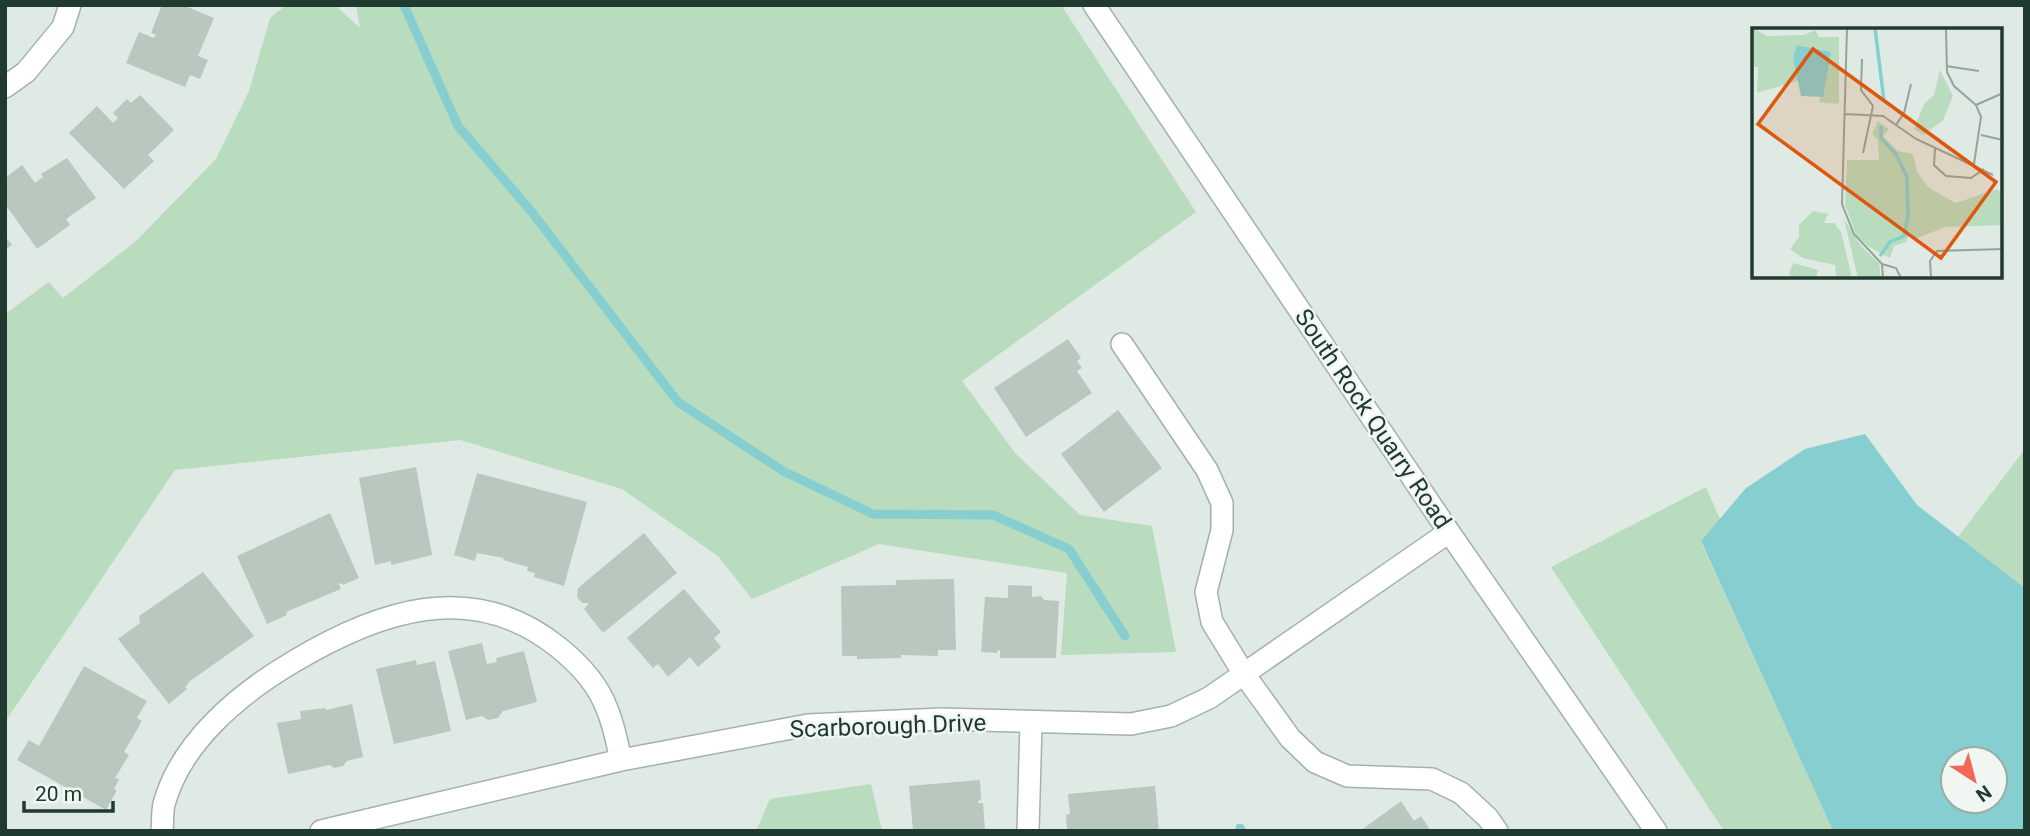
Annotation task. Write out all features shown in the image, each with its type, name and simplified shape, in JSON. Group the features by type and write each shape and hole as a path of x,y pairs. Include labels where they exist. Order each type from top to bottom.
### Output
{"street":[{"path":"5,87 26,72 63,27 69,5"},
{"name":"South Rock Quarry Road","path":"1094,5 1449,532 1656,831"},
{"path":"1122,344 1207,470 1222,503 1222,530 1206,592 1212,622 1244,674 1290,738 1315,762 1347,776 1432,779 1461,793 1488,818 1497,831"},
{"name":"Scarborough Drive","path":"321,831 621,760 808,725 941,719 1131,724 1171,716 1209,698 1449,532"},
{"path":"162,831 164,806 178,771 206,730 265,678 331,640 394,615 445,606 494,612 541,633 570,657 592,680 607,707 621,760"},
{"path":"1028,831 1031,723"}],"green space":[{"path":"286,5 335,5 360,28 356,5 1061,5 1196,212 962,381 1016,454 1080,515 1152,526 1176,652 1061,655 1067,573 879,544 752,599 718,556 622,489 460,440 175,470 5,722 5,314 49,282 63,298 136,241 216,159 249,91 270,18"},
{"path":"2025,449 2025,588 1958,537"},
{"path":"1706,487 1720,519 1701,542 1833,831 1724,831 1551,567"},
{"path":"871,784 882,831 756,831 770,799"}],"water":[{"path":"1865,434 1917,505 2025,588 2025,831 1833,831 1701,541 1746,488 1805,449"}],"building":[{"path":"162,5 183,5 214,18 198,56 208,60 200,79 190,75 185,87 126,63 139,32 154,38 156,35 151,33"},
{"path":"140,95 174,130 148,155 154,161 124,189 69,133 97,106 113,123 118,118 113,113 127,99 131,103"},
{"path":"67,158 96,198 66,219 70,225 37,249 5,204 5,178 22,165 35,183 43,177 41,174"},
{"path":"5,236 12,245 5,250"},
{"path":"1068,339 1081,358 1077,361 1082,368 1077,371 1092,393 1026,437 994,388"},
{"path":"1118,410 1162,468 1104,512 1061,454"},
{"path":"416,467 432,555 391,565 391,561 375,565 359,478"},
{"path":"477,473 587,502 564,586 534,577 535,573 527,571 528,567 503,560 504,558 477,553 475,561 454,555"},
{"path":"330,513 359,578 343,585 339,584 341,589 286,612 287,615 267,624 237,556"},
{"path":"644,533 677,573 603,633 584,609 589,603 582,603 577,597 578,588"},
{"path":"203,572 254,636 190,681 185,687 187,689 169,704 118,639 140,623 139,616"},
{"path":"954,579 956,650 938,650 938,656 901,655 901,658 857,659 857,656 842,656 841,586 896,585 896,580"},
{"path":"1008,585 1032,586 1032,597 1041,596 1044,600 1059,601 1056,658 1000,658 1000,650 997,653 981,652 985,597 1008,598"},
{"path":"684,589 721,632 714,638 721,647 698,667 690,657 668,677 658,664 653,668 627,638"},
{"path":"482,643 487,664 497,662 496,658 524,651 537,702 503,711 498,718 488,720 482,716 466,720 448,651"},
{"path":"416,660 417,665 435,661 451,731 394,744 376,669"},
{"path":"84,666 147,701 137,718 142,721 124,752 129,755 115,778 119,779 114,789 117,790 106,810 17,760 29,740 39,746"},
{"path":"352,704 363,757 347,761 343,766 334,768 330,765 288,774 277,723 301,719 300,711 326,710"},
{"path":"980,780 981,800 978,803 983,803 985,831 913,831 909,786"},
{"path":"1155,786 1159,831 1067,831 1066,815 1070,814 1068,794"},
{"path":"1401,801 1414,821 1421,816 1431,831 1360,831"}],"waterway":[{"path":"404,5 458,126 531,211 678,402 783,471 873,514 993,515 1069,549 1125,636"}]}
